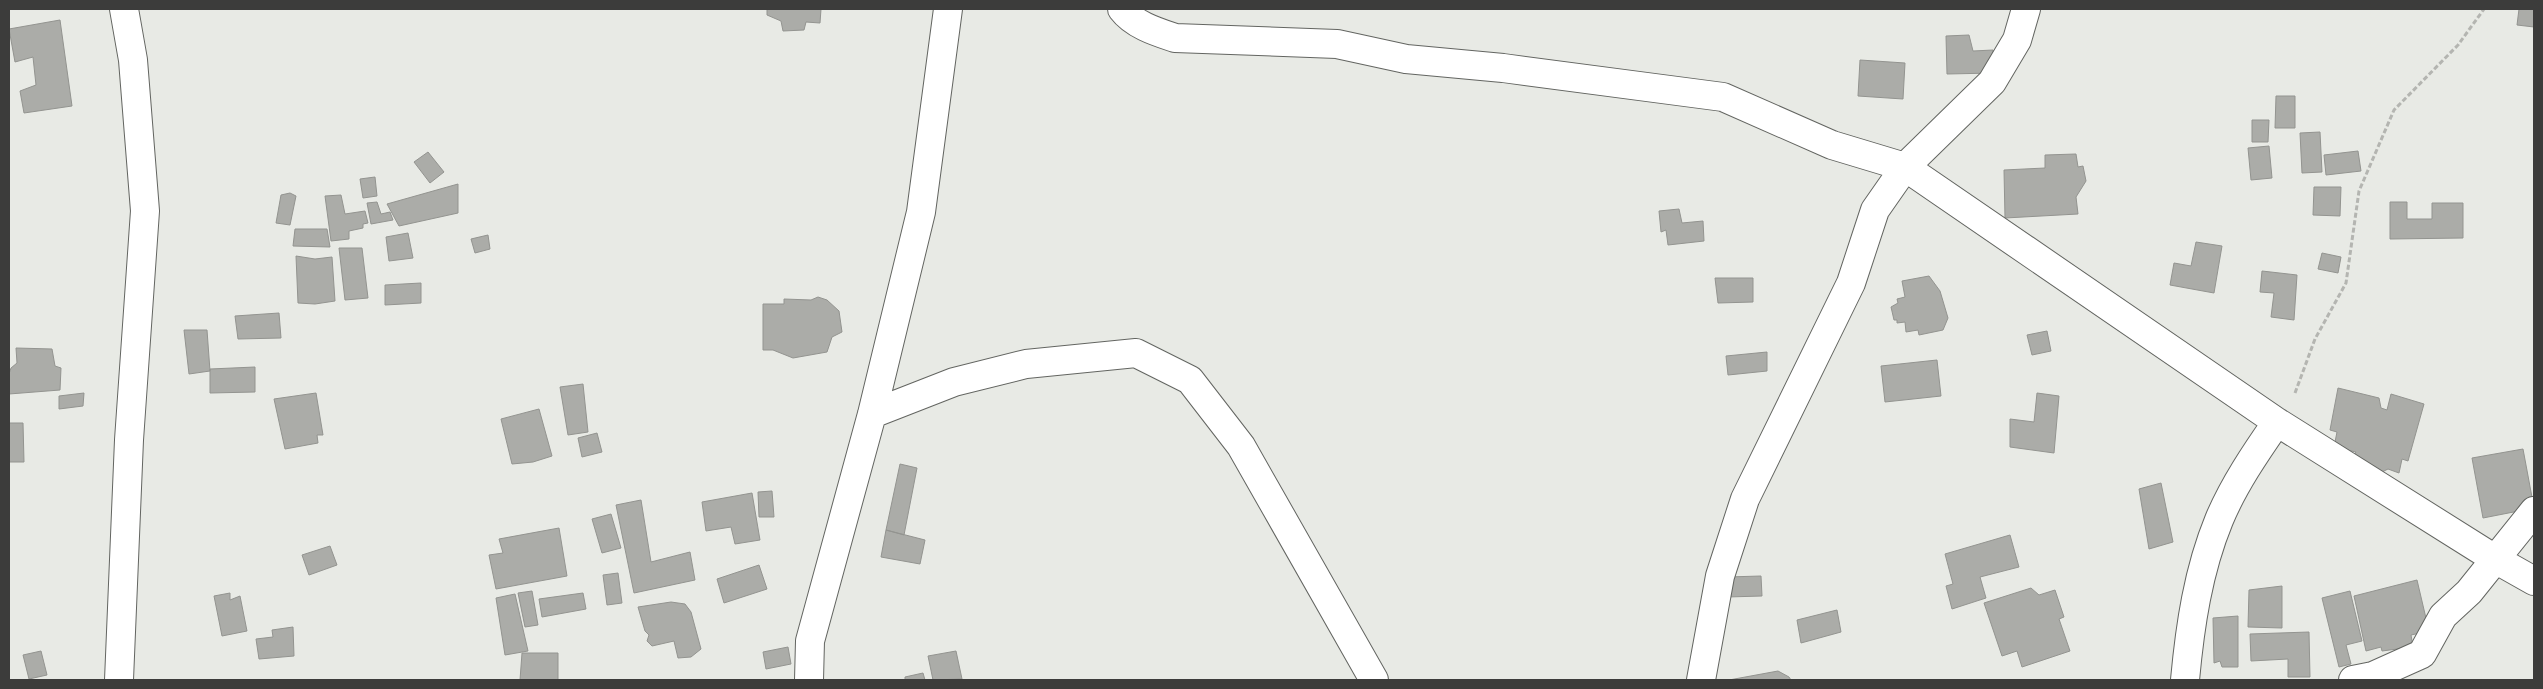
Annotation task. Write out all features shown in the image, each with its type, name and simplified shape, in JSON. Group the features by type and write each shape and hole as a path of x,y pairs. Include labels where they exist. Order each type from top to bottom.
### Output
{"street":[{"path":"118,680 129,440 145,211 133,60 124,9"},
{"path":"809,680 810,641 872,414 921,212 948,9"},
{"path":"1122,9 1128,16 1153,30 1175,38 1336,44 1406,59 1503,68 1723,96 1832,145 1905,167 2279,423 2495,559 2534,581"},
{"path":"1701,680 1720,576 1745,498 1851,283 1875,210 1905,167 1992,82 2017,40 2026,9"},
{"path":"872,414 954,382 1026,364 1136,353 1190,380 1241,446 1374,680"},
{"path":"2185,680 2190,622 2219,520 2256,452 2279,423"},
{"path":"2353,680 2373,676 2422,654 2443,616 2469,592 2534,511"}],"path":[{"path":"2279,423 2300,382 2315,339 2346,282 2359,191 2394,110 2458,45 2484,9"}],"building":[{"path":"767,9 821,9 820,23 806,22 804,30 783,31 781,21 767,15"},
{"path":"2519,9 2534,9 2534,27 2517,25"},
{"path":"60,20 72,106 24,113 20,91 36,85 33,57 15,62 9,29"},
{"path":"1969,35 1973,51 1993,50 1994,73 1947,74 1946,36"},
{"path":"1860,60 1905,63 1903,99 1858,96"},
{"path":"2276,96 2295,96 2295,128 2275,128"},
{"path":"2252,120 2269,120 2268,142 2252,142"},
{"path":"2320,132 2322,172 2302,173 2300,133"},
{"path":"2269,146 2272,178 2251,180 2248,148"},
{"path":"2358,151 2361,171 2326,175 2324,155"},
{"path":"428,152 444,172 430,183 414,162"},
{"path":"2076,154 2078,167 2083,166 2086,181 2076,197 2078,214 2005,218 2004,170 2045,168 2045,155"},
{"path":"375,177 377,196 363,198 360,179"},
{"path":"458,184 458,213 399,226 387,204"},
{"path":"2314,187 2341,187 2340,216 2313,215"},
{"path":"290,193 296,196 290,225 276,223 281,195"},
{"path":"341,195 345,214 365,211 368,223 363,224 363,228 349,231 349,239 331,241 325,196"},
{"path":"377,202 381,214 390,212 393,220 371,224 367,203"},
{"path":"2390,202 2407,202 2407,219 2432,219 2432,203 2463,203 2463,238 2390,239"},
{"path":"1679,209 1682,223 1703,221 1704,241 1668,245 1666,230 1661,232 1659,211"},
{"path":"295,229 327,229 330,247 293,246"},
{"path":"408,233 413,258 389,261 386,237"},
{"path":"488,235 490,249 475,253 471,239"},
{"path":"2196,242 2222,246 2214,293 2170,285 2174,263 2191,266"},
{"path":"339,248 362,248 368,298 345,300"},
{"path":"2322,253 2341,257 2338,273 2318,269"},
{"path":"296,256 315,259 332,257 335,301 315,304 298,303"},
{"path":"2262,271 2297,275 2294,320 2271,317 2274,293 2260,292"},
{"path":"1929,276 1940,291 1948,318 1943,330 1919,335 1918,330 1906,332 1905,322 1897,323 1897,320 1894,320 1891,307 1898,303 1897,299 1905,297 1902,281"},
{"path":"1715,278 1753,278 1753,302 1718,303"},
{"path":"421,283 421,303 385,305 385,285"},
{"path":"818,297 827,300 839,311 842,332 832,337 827,352 793,358 773,350 763,350 763,304 784,304 784,299 811,300"},
{"path":"279,313 281,338 238,339 235,316"},
{"path":"184,330 207,330 210,371 189,374"},
{"path":"2047,331 2051,351 2032,355 2027,335"},
{"path":"16,348 52,349 55,366 61,368 60,390 9,394 9,374 11,368 17,363"},
{"path":"1767,352 1767,371 1728,375 1726,356"},
{"path":"1937,360 1941,396 1885,402 1881,366"},
{"path":"255,367 255,392 210,393 210,369"},
{"path":"583,384 588,432 568,435 560,387"},
{"path":"2338,388 2379,398 2381,408 2387,410 2391,394 2424,404 2408,461 2402,459 2399,473 2388,469 2378,474 2352,458 2356,452 2334,447 2337,432 2330,430"},
{"path":"84,393 83,406 59,409 59,396"},
{"path":"316,393 323,435 317,435 318,443 285,449 274,399"},
{"path":"2037,393 2059,396 2054,453 2010,447 2010,419 2034,422"},
{"path":"539,409 552,456 533,462 512,464 501,419"},
{"path":"9,423 23,423 24,462 9,462"},
{"path":"597,433 602,452 582,457 578,438"},
{"path":"2523,449 2534,508 2483,518 2472,458"},
{"path":"900,464 917,468 904,535 886,530"},
{"path":"2161,483 2173,542 2149,549 2139,489"},
{"path":"772,491 774,517 759,517 758,492"},
{"path":"752,493 760,540 735,544 731,527 706,531 702,502"},
{"path":"641,500 651,562 690,552 695,580 634,593 616,505"},
{"path":"611,514 621,548 602,553 592,519"},
{"path":"559,528 567,576 496,589 489,555 503,553 499,539"},
{"path":"886,530 925,540 920,564 881,557"},
{"path":"2010,535 2019,567 1980,577 1986,598 1952,609 1946,586 1953,584 1945,554"},
{"path":"330,546 337,565 309,575 302,555"},
{"path":"759,565 767,589 724,603 717,579"},
{"path":"618,573 622,603 607,605 603,575"},
{"path":"1761,576 1762,596 1727,597 1727,577"},
{"path":"2417,580 2429,631 2411,635 2413,647 2382,651 2381,647 2366,651 2354,596"},
{"path":"2282,586 2282,628 2248,627 2249,590"},
{"path":"2031,588 2039,595 2055,590 2064,617 2059,619 2070,651 2022,667 2017,651 2002,656 1984,603"},
{"path":"532,591 538,625 525,627 518,593"},
{"path":"2350,591 2362,641 2346,645 2351,664 2339,667 2322,598"},
{"path":"230,593 230,600 240,596 247,631 222,636 214,596"},
{"path":"583,593 586,609 542,617 539,599"},
{"path":"515,594 528,651 505,655 496,598"},
{"path":"671,602 685,604 691,612 701,649 691,657 678,658 674,641 652,646 647,641 649,635 645,631 638,607"},
{"path":"1837,610 1841,632 1801,643 1797,620"},
{"path":"2238,616 2238,667 2222,667 2220,661 2214,663 2213,618"},
{"path":"293,627 294,656 259,659 256,639 273,637 272,630"},
{"path":"2309,632 2310,677 2288,677 2288,659 2251,661 2250,634"},
{"path":"788,647 791,664 766,669 763,652"},
{"path":"41,651 47,675 29,679 23,655"},
{"path":"956,651 962,679 933,680 928,656"},
{"path":"522,653 558,653 558,680 520,680"},
{"path":"1778,671 1791,680 1729,680"},
{"path":"923,673 925,680 905,680 905,677"}]}
